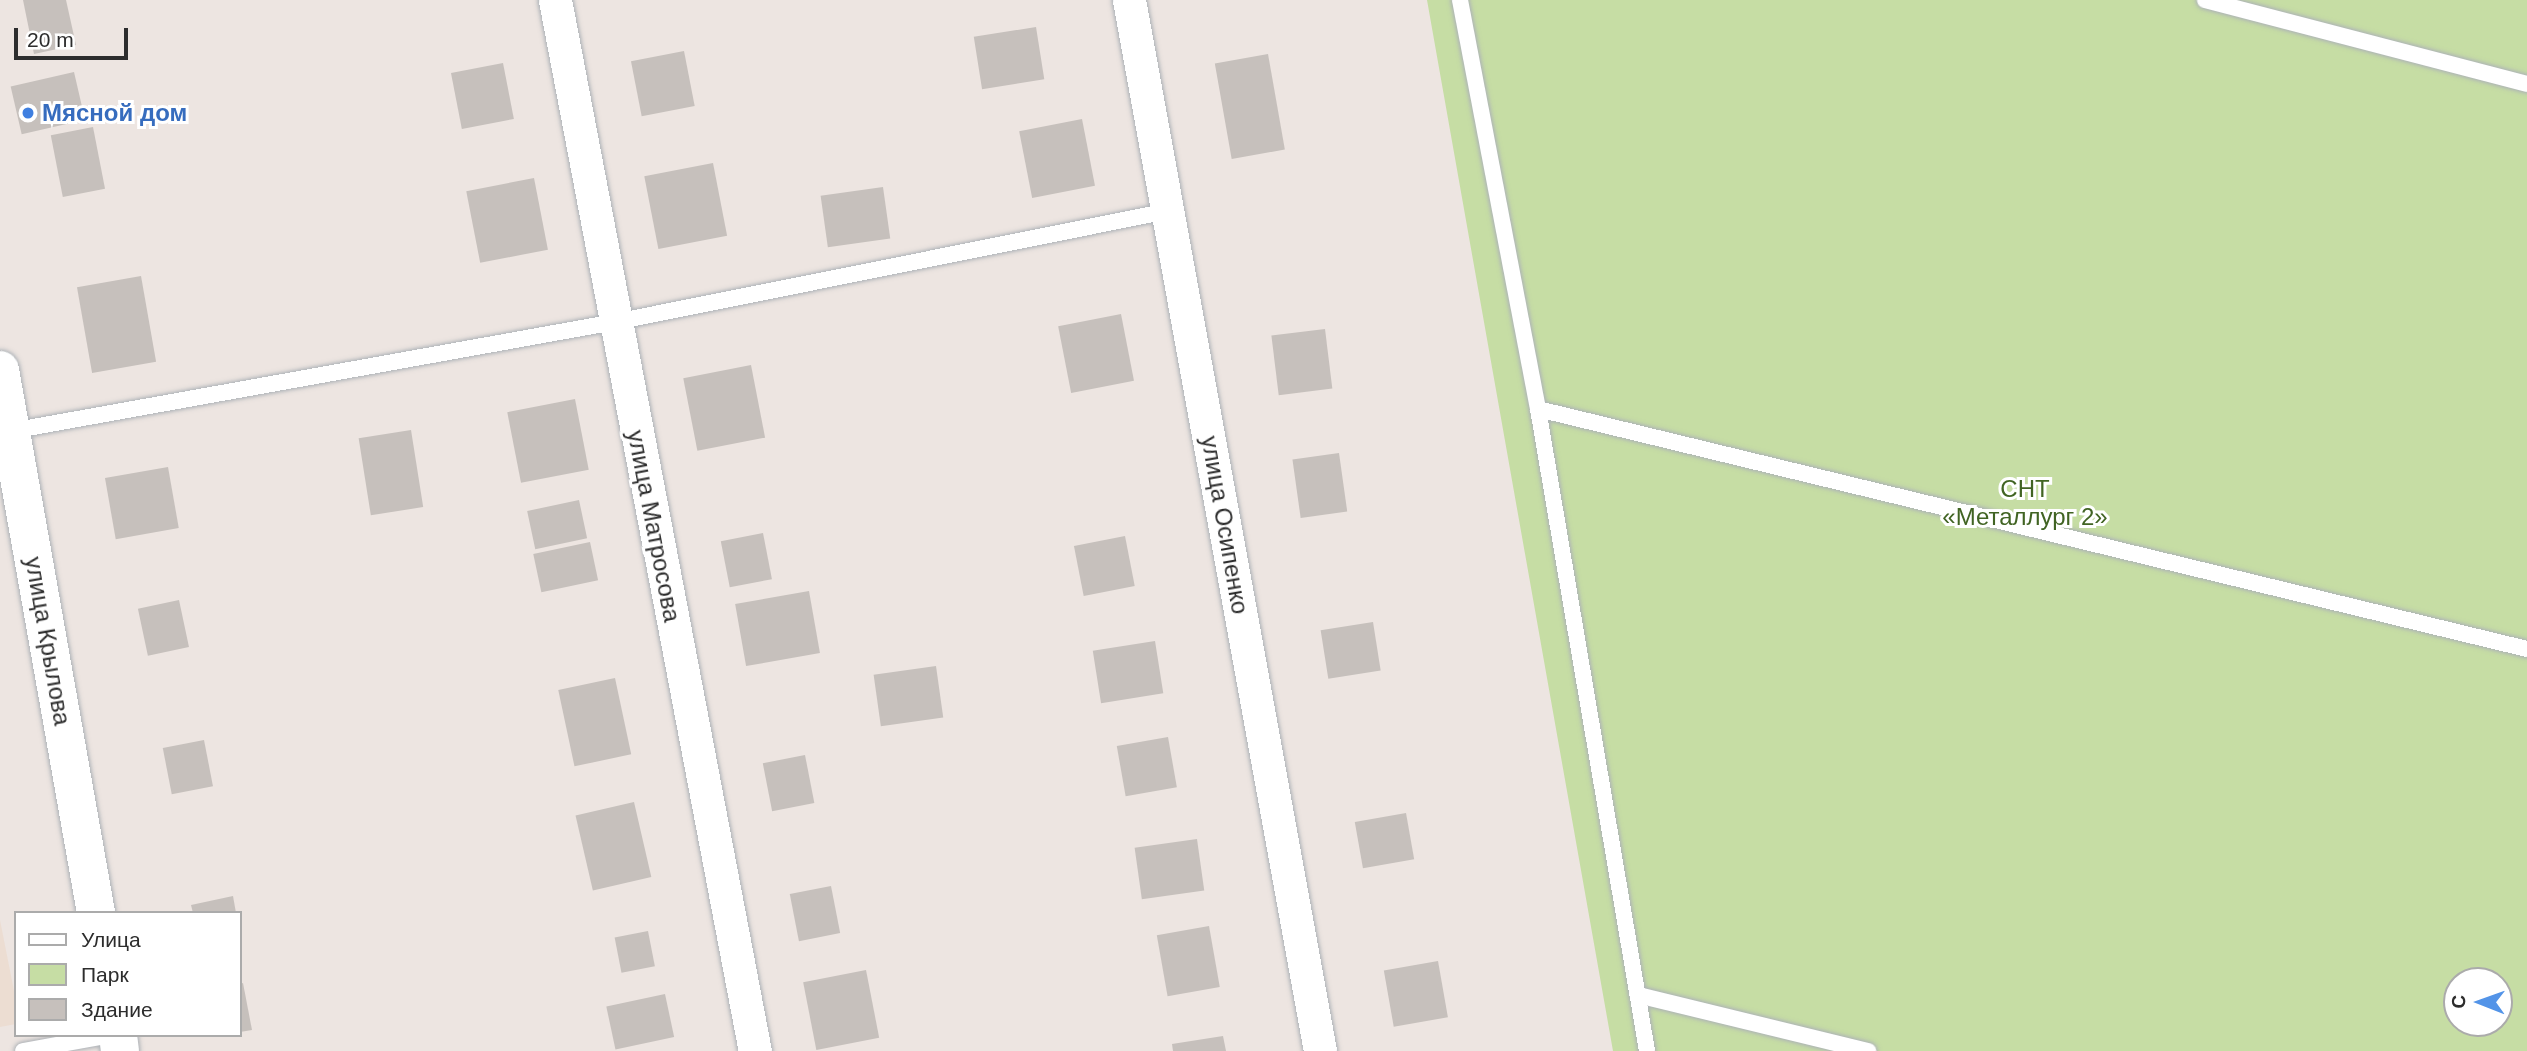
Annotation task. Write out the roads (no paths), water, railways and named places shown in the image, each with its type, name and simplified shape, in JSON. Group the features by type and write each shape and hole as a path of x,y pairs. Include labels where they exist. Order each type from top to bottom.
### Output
{"main road":[{"name":"улица Крылова","path":"0,370 11,431 9,475 96,911"}],"street":[{"name":"улица Матросова","path":"555,0 755,1051"},
{"name":"улица Осипенко","path":"1129,0 1320,1051"}],"lane":[{"path":"1460,0 1538,408 1647,1051"},
{"path":"2205,0 2527,84"},
{"path":"11,431 615,323 1168,211"},
{"path":"1538,408 2527,649"},
{"path":"1639,995 1868,1051"},
{"path":"23,1051 100,1037"}],"place":[{"name":"Мясной дом","path":"28,113"}],"park label":[{"name":"СНТ «Металлург 2»","path":"2025,503"}]}
